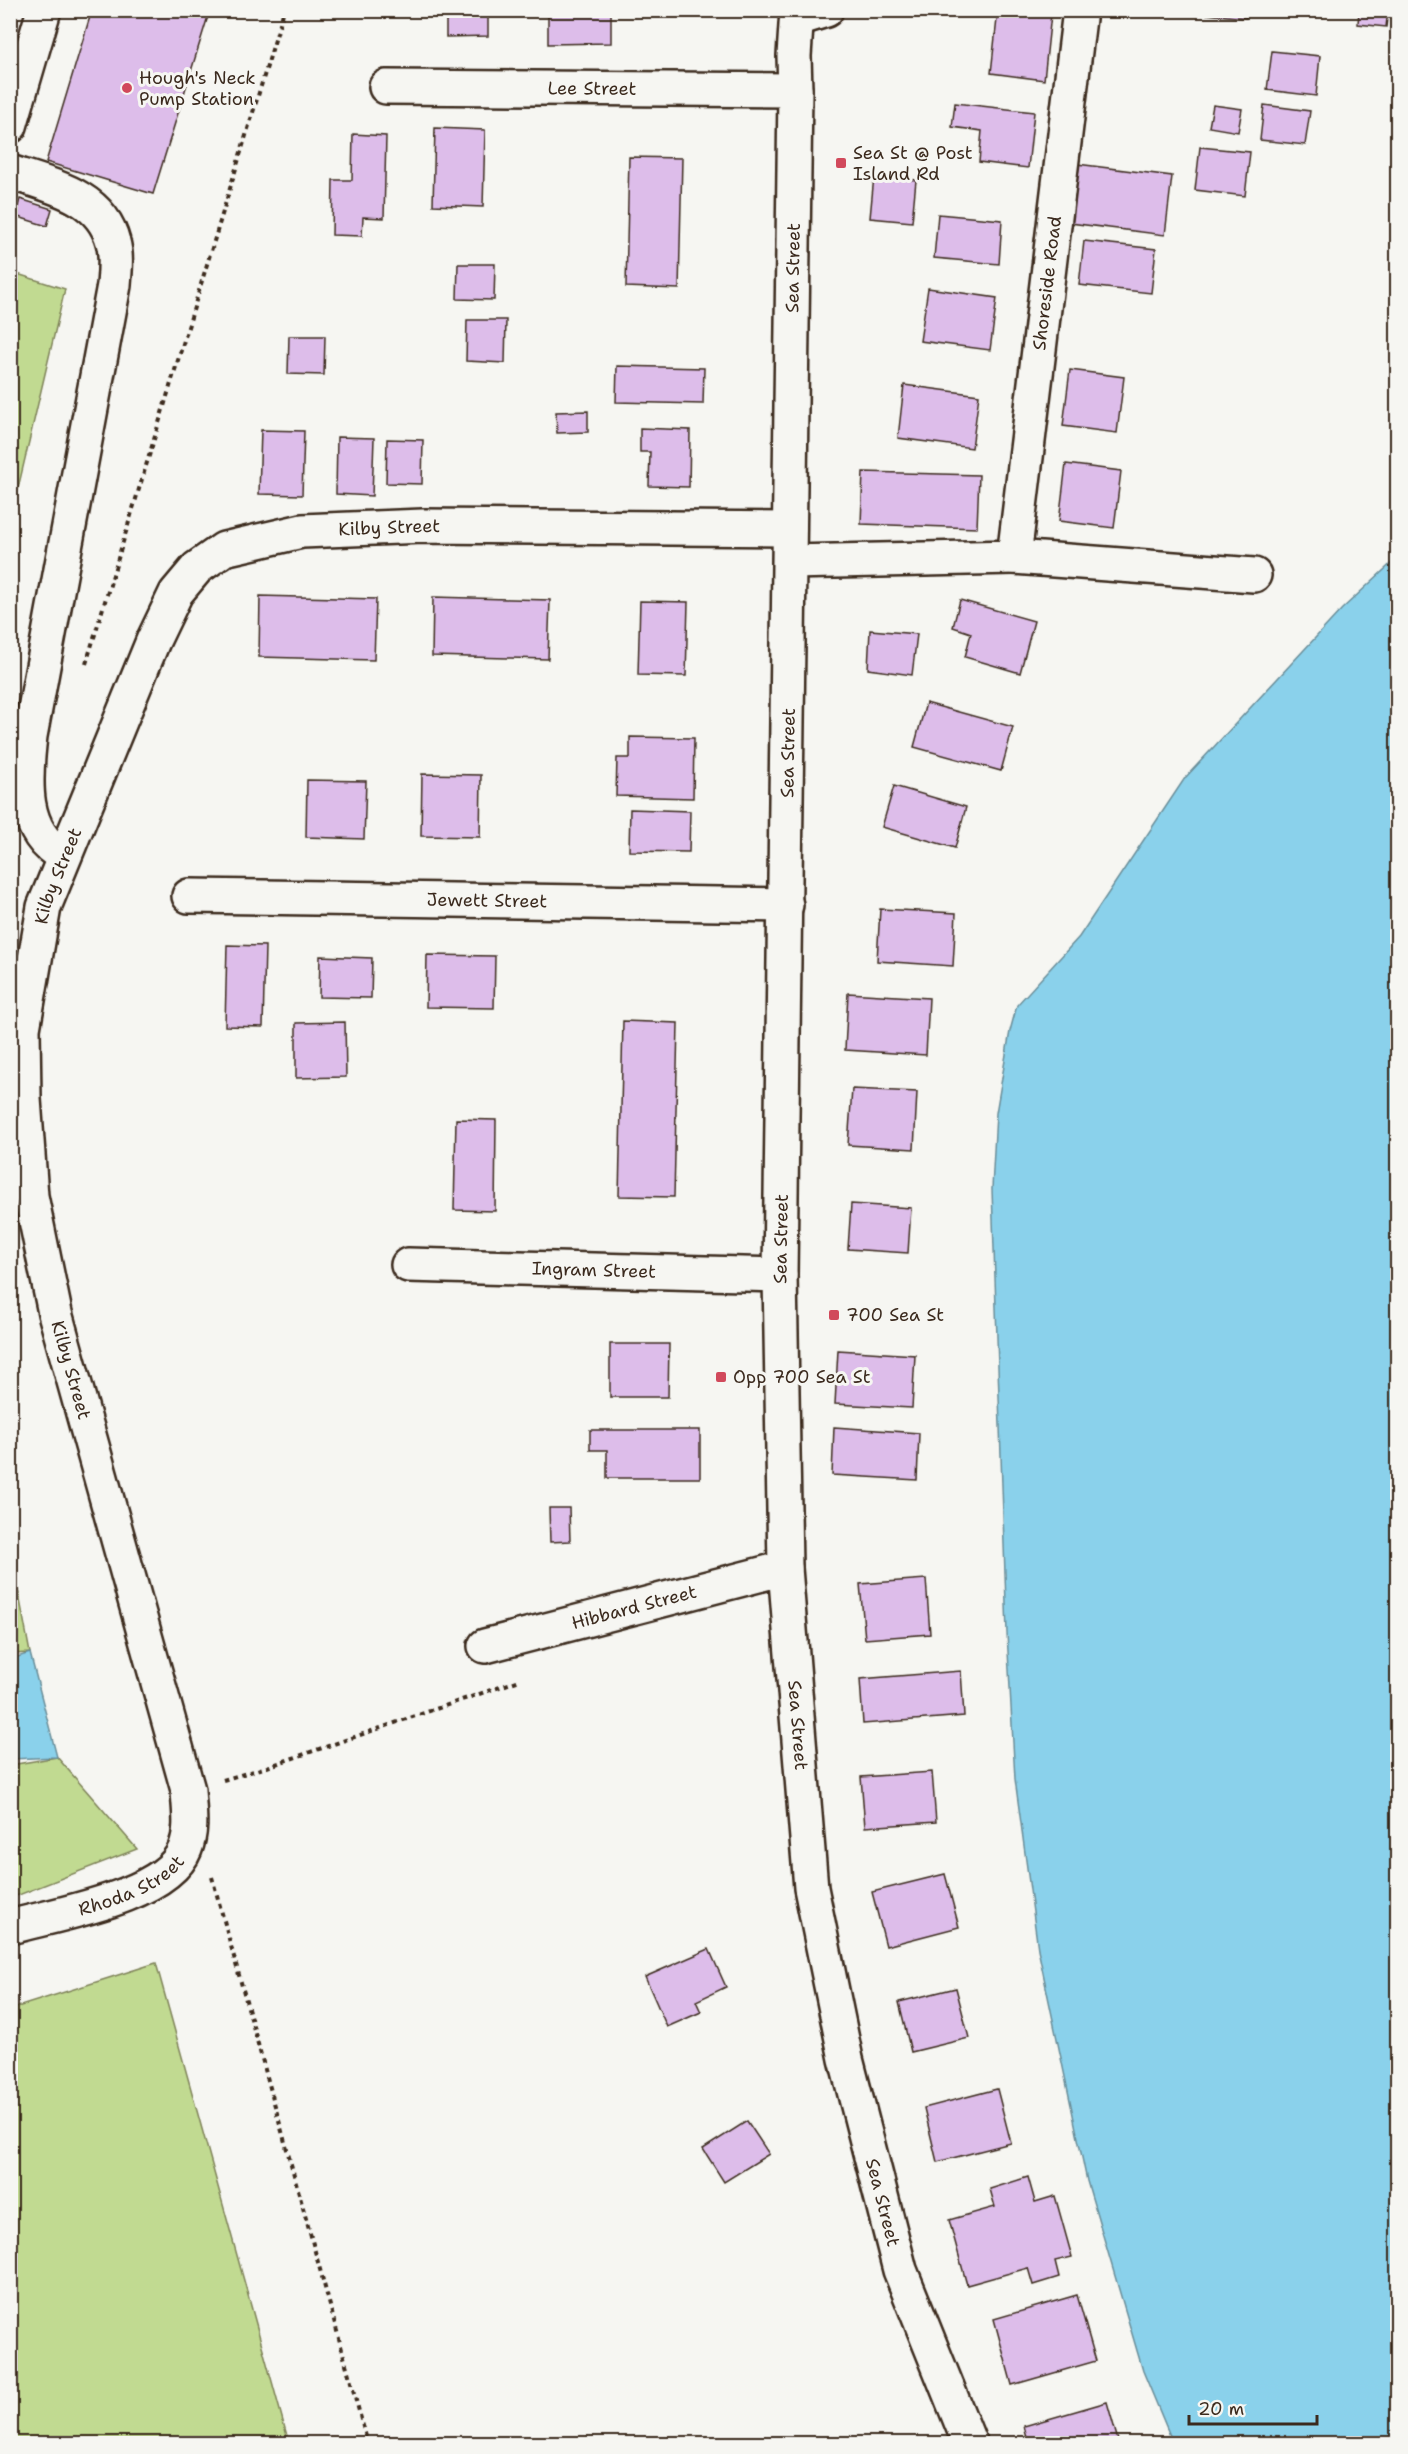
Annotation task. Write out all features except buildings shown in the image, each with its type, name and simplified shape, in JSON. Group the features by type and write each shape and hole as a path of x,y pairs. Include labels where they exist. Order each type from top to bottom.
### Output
{"street":[{"path":"10,126 44,10"},
{"name":"Shoreside Road","path":"1014,557 1080,10"},
{"name":"Sea Street","path":"807,13 794,56 790,562 780,1275 785,1568 811,1888 846,2059 900,2270 970,2444"},
{"name":"Lee Street","path":"386,87 795,90"},
{"path":"10,172 83,199 101,217 113,242 115,262 114,285 30,736 27,766 27,794 34,824 45,844 64,856"},
{"name":"Kilby Street","path":"188,1790 55,1313 31,1196 24,1098 23,1029 44,907 153,641 176,593 197,568 224,549 302,531 423,526 789,529"},
{"path":"790,562 1014,557 1254,575"},
{"name":"Jewett Street","path":"189,896 786,905"},
{"name":"Ingram Street","path":"408,1265 780,1275"},
{"name":"Hibbard Street","path":"485,1646 785,1568"},
{"name":"Rhoda Street","path":"10,1927 127,1896 155,1881 174,1866 184,1851 190,1830 188,1790"}],"path":[{"path":"83,673 284,10"},
{"path":"267,1767 525,1678"},
{"path":"210,1870 368,2444"}],"green space":[{"path":"10,272 65,289 11,518"},
{"path":"11,1552 30,1653 11,1654"},
{"path":"57,1757 137,1849 11,1898 11,1765"},
{"path":"156,1963 289,2443 11,2443 11,2009"}],"water":[{"path":"1397,558 1397,2443 1173,2443 1143,2371 1087,2181 1038,1949 1015,1779 1007,1633 992,1189 996,1113 1010,1031 1017,1005 1079,937 1185,778 1342,609"},
{"path":"30,1653 57,1757 11,1759 11,1659"}],"place":[{"name":"Hough's Neck Pump Station","path":"127,88"},
{"name":"Sea St @ Post Island Rd","path":"841,163"},
{"name":"700 Sea St","path":"834,1315"},
{"name":"Opp 700 Sea St","path":"721,1377"}]}
